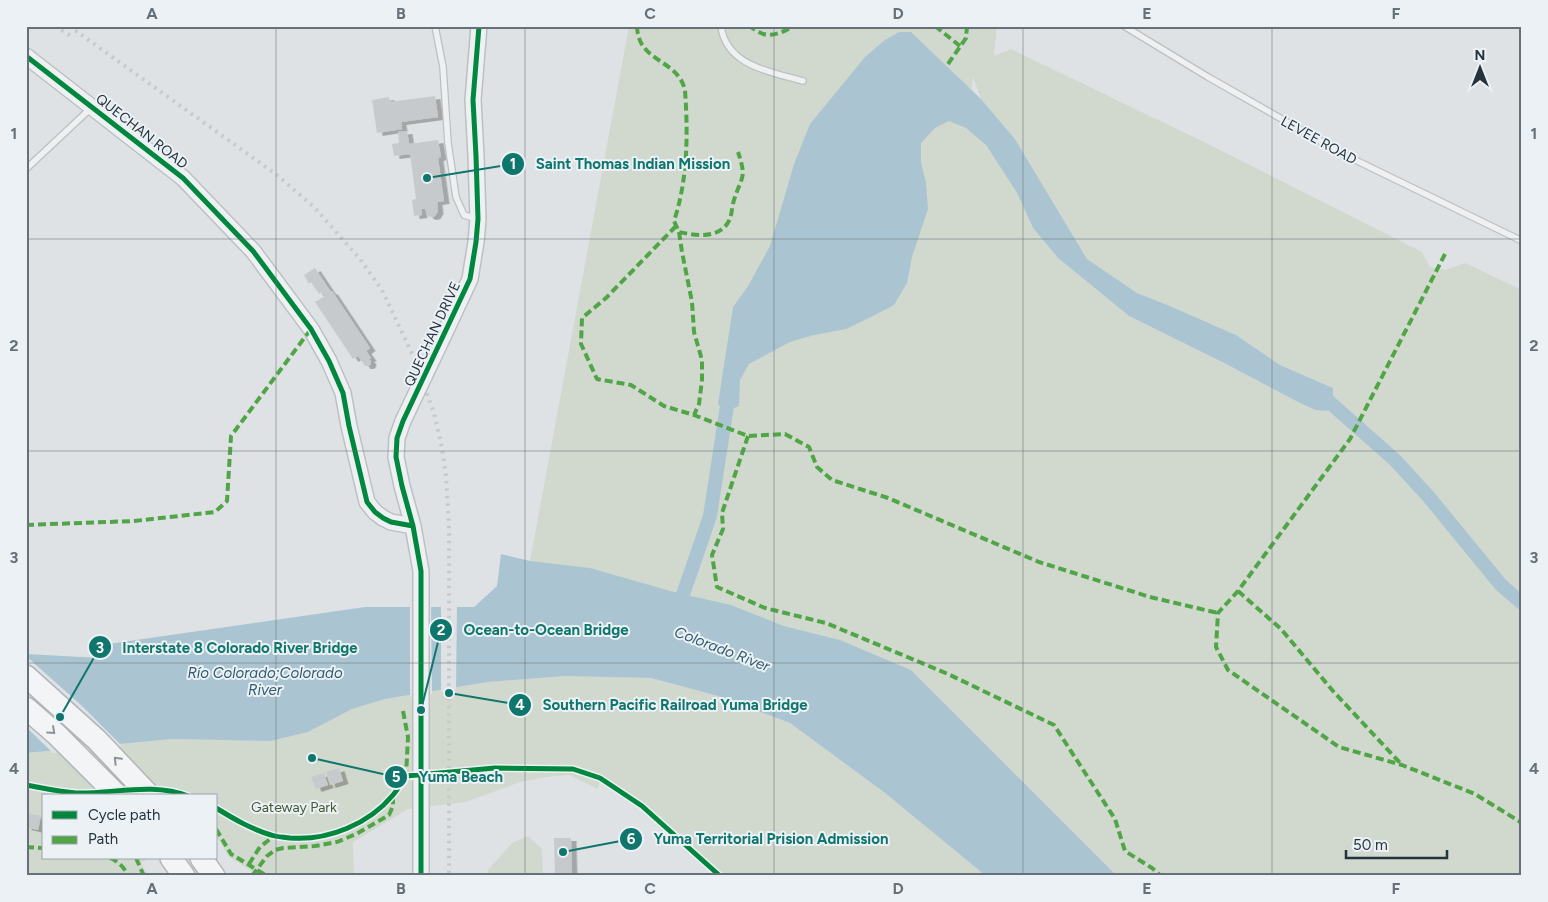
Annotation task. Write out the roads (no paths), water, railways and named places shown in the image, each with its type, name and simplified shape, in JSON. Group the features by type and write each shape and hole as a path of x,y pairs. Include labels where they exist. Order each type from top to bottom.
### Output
{"highway":[{"path":"31,679 97,740 148,794"},
{"path":"26,708 56,734 116,794"},
{"path":"172,860 184,876"},
{"path":"202,860 214,876"}],"street":[{"name":"QUECHAN DRIVE","path":"421,876 421,571 413,526 396,457 397,438 403,421 470,279 478,219 473,100 479,26"},
{"name":"QUECHAN ROAD","path":"26,56 93,106 183,178 253,251 311,330 329,361 343,393 367,502 383,518 395,523 413,526"}],"lane":[{"path":"435,26 443,67 448,142 456,197 464,215 478,219"},
{"path":"721,26 726,43 732,53 743,61 776,74 803,81"},
{"name":"LEVEE ROAD","path":"1124,26 1208,77 1345,155 1522,241"},
{"path":"26,169 93,106"}],"water":[{"path":"899,32 911,32 981,99 1015,139 1087,259 1137,293 1236,335 1280,365 1333,388 1333,403 1327,411 1315,410 1298,402 1129,316 1058,258 1033,228 1017,193 986,145 966,128 949,121 935,128 921,143 921,163 926,183 928,209 912,257 907,283 894,305 846,329 790,342 749,364 740,380 739,406 725,412 718,404 733,307 748,286 770,246 794,164 810,124 865,57 885,40"},
{"name":"Río Colorado;Colorado River","path":"501,554 530,561 590,568 674,592 731,605 784,626 840,640 911,670 1117,876 986,876 885,793 790,723 718,696 651,678 565,676 488,682 385,699 352,709 308,732 271,741 172,739 26,753 26,654 101,658 108,644 365,607 474,607 497,586"}],"waterway":[{"path":"1318,392 1395,460 1428,496 1501,585 1522,603"},
{"path":"677,612 710,516 729,393"}],"railway":[{"path":"55,26 74,38"},
{"path":"69,26 277,175 314,207 360,259 382,290 414,358 434,413 446,476 449,525 449,876"}],"place":[{"name":"Saint Thomas Indian Mission","path":"427,178"},
{"name":"Southern Pacific Railroad Yuma Bridge","path":"449,693"},
{"name":"Ocean-to-Ocean Bridge","path":"421,710"},
{"name":"Interstate 8 Colorado River Bridge","path":"60,717"},
{"name":"Yuma Beach","path":"312,758"},
{"name":"Yuma Territorial Prision Admission","path":"563,852"}],"water label":[{"name":"Colorado River","path":"722,649"}],"park label":[{"name":"Gateway Park","path":"294,807"}]}
